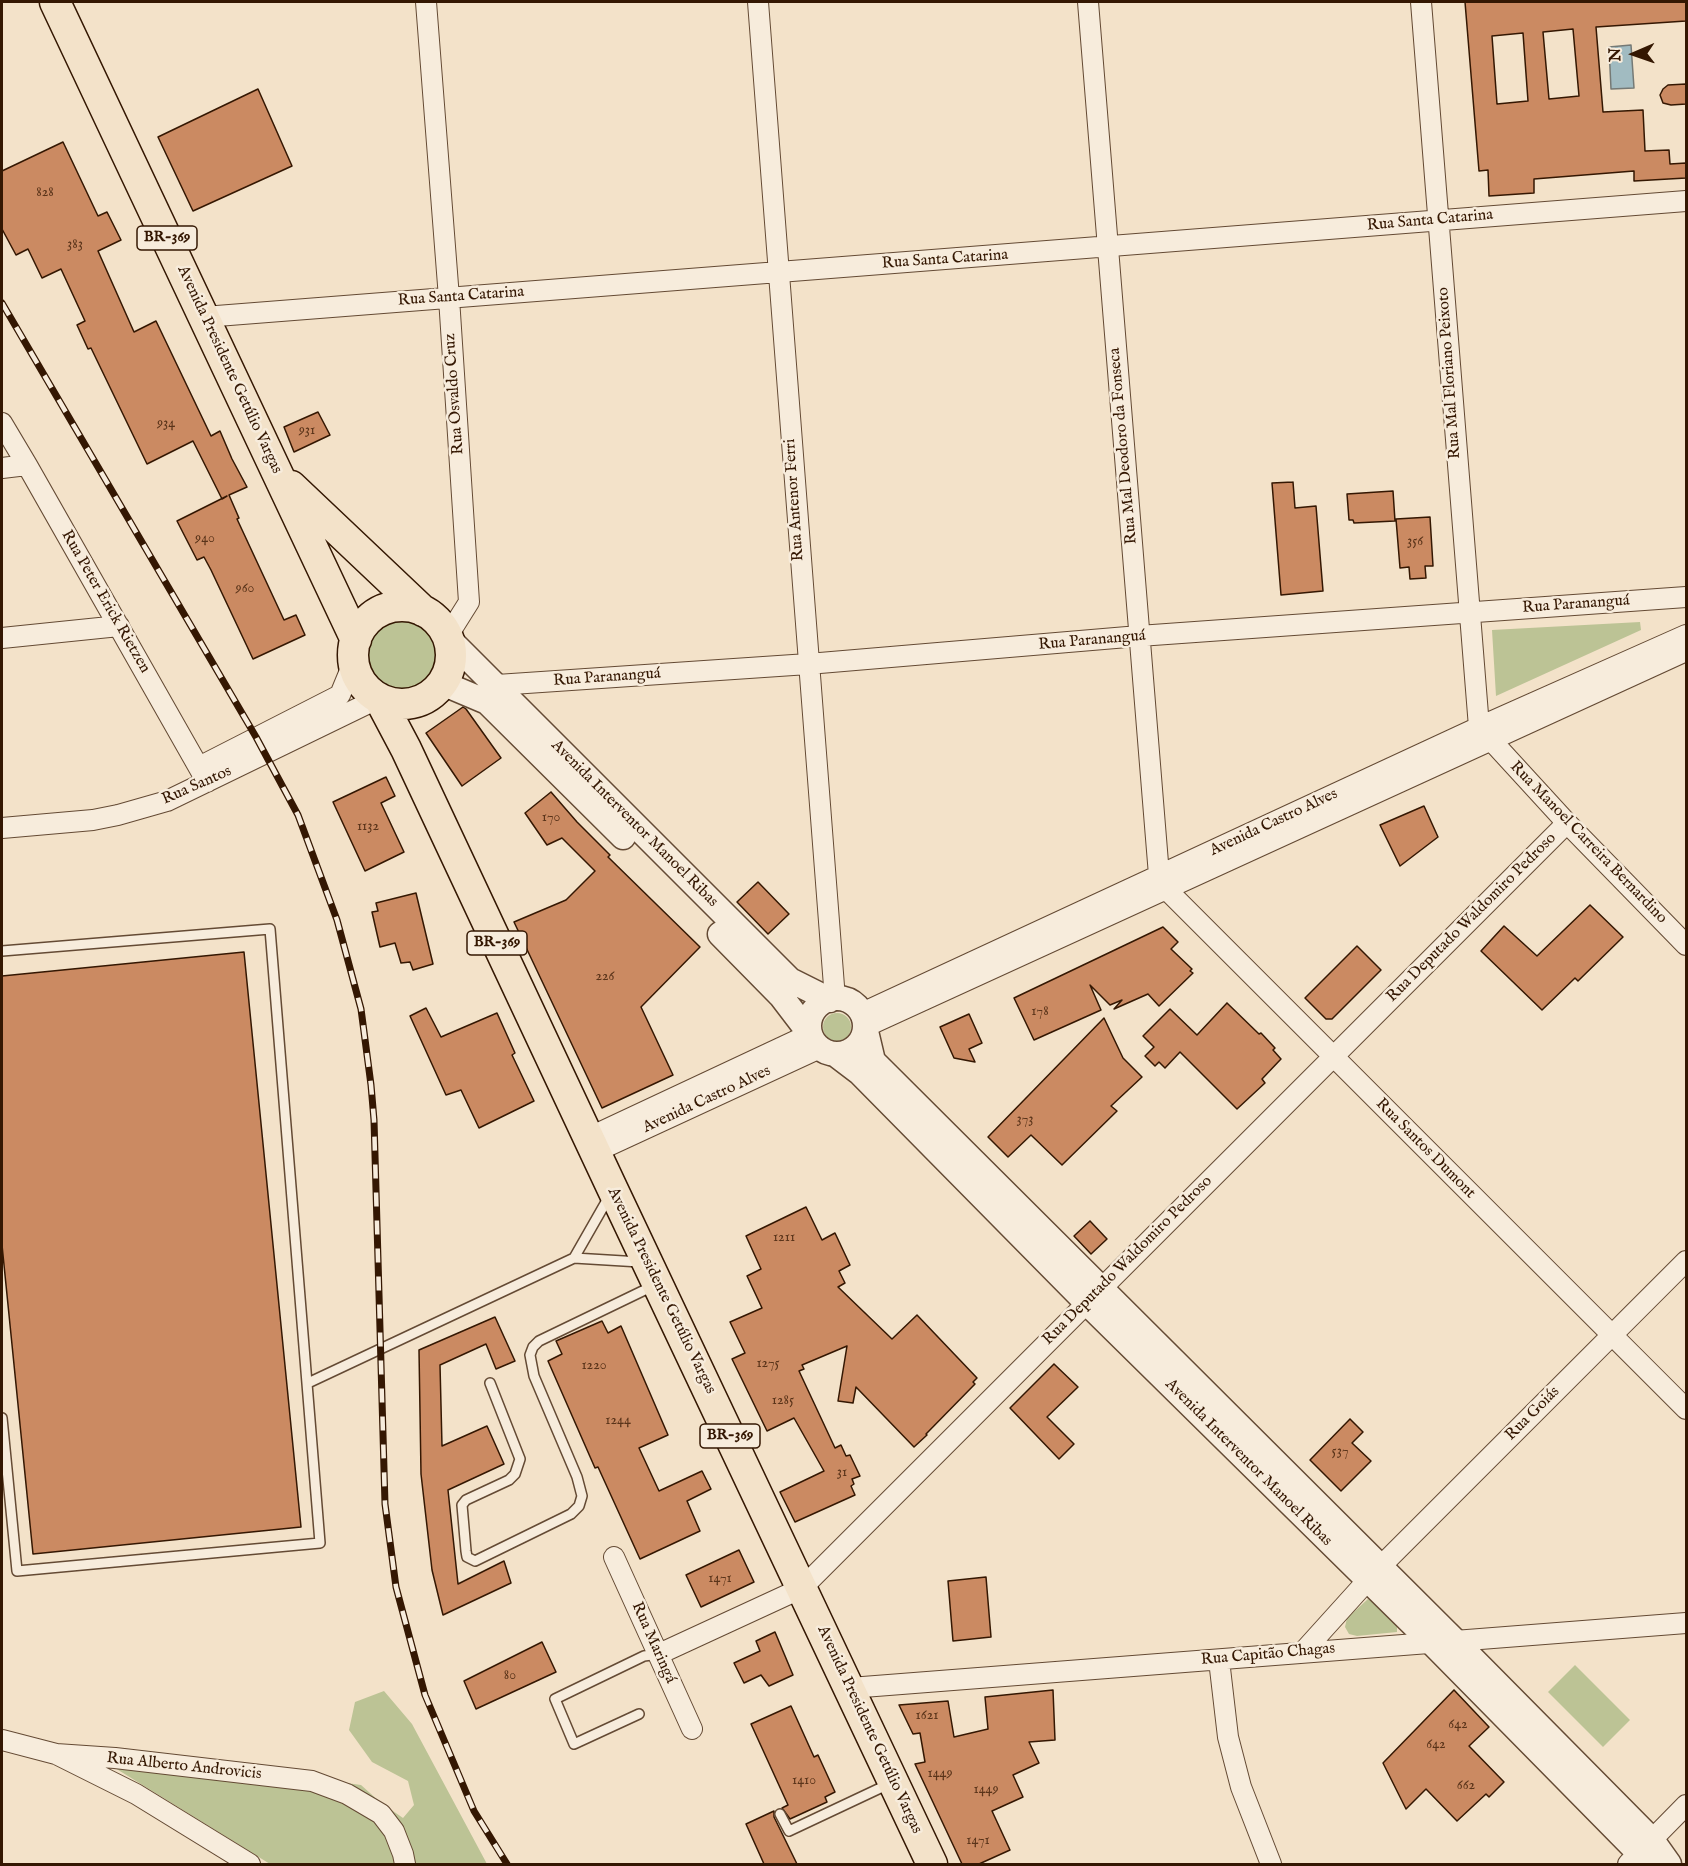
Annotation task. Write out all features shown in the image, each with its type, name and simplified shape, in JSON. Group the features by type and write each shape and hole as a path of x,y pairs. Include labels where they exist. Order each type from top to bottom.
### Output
{"main road":[{"name":"Avenida Presidente Getúlio Vargas","path":"56,2 278,474 355,651"},
{"name":"BR-369","path":"278,474 437,622 447,637"},
{"path":"355,651 366,623 382,610 403,606 423,611"},
{"path":"406,748 434,690 450,665 450,646 447,637"},
{"name":"BR-369","path":"355,651 359,679 379,699"},
{"path":"379,699 400,704 411,703 434,690"},
{"name":"Avenida Presidente Getúlio Vargas","path":"379,699 406,748 932,1864"}],"street":[{"name":"Rua Osvaldo Cruz","path":"426,2 469,602 447,637"},
{"name":"Rua Antenor Ferri","path":"758,2 832,999"},
{"name":"Rua Mal Deodoro da Fonseca","path":"1088,2 1139,636 1162,882"},
{"name":"Rua Mal Floriano Peixoto","path":"1420,2 1469,612 1485,734"},
{"name":"Rua Santa Catarina","path":"204,317 1686,201"},
{"name":"Rua Peter Erick Rietzen","path":"2,423 203,775"},
{"path":"2,468 27,465"},
{"name":"Rua Parananguá","path":"497,685 808,664 1139,636 1686,597"},
{"path":"2,638 119,626"},
{"name":"Avenida Castro Alves","path":"863,1020 1485,734 1686,635"},
{"name":"Avenida Interventor Manoel Ribas","path":"447,637 497,685 693,896 822,1045 860,1072 1093,1296 1374,1574 1454,1640 1640,1853"},
{"path":"203,775 340,695 355,651"},
{"name":"Avenida Castro Alves","path":"1485,734 1686,651"},
{"name":"Avenida Interventor Manoel Ribas","path":"434,690 487,702 693,896 790,980 832,999"},
{"name":"Rua Santos","path":"2,828 93,820 167,801 203,775 379,699"},
{"name":"Rua Manoel Carreira Bernardino","path":"1485,734 1567,823 1686,945"},
{"name":"Rua Deputado Waldomiro Pedroso","path":"659,1654 802,1588 1567,823"},
{"name":"Rua Santos Dumont","path":"1162,882 1333,1057 1686,1409"},
{"path":"832,999 851,1002 863,1020 862,1038 856,1047 846,1053 822,1045 810,1023 813,1013 820,1004 832,999"},
{"name":"Avenida Interventor Manoel Ribas","path":"863,1020 873,1061 1093,1296"},
{"name":"Avenida Castro Alves","path":"592,1145 822,1045"},
{"name":"Rua Goiás","path":"1302,1653 1374,1574 1686,1261"},
{"name":"Rua Maringá","path":"614,1557 692,1729"},
{"name":"Avenida Interventor Manoel Ribas","path":"1374,1574 1430,1641 1640,1853 1668,1863"},
{"name":"Rua Capitão Chagas","path":"850,1688 1219,1660 1430,1641 1686,1623"},
{"path":"1219,1660 1228,1737 1241,1787 1271,1864"},
{"name":"Rua Alberto Androvicis","path":"2,1740 56,1754 115,1758 312,1781 347,1794 381,1814 394,1831 404,1854 405,1864"},
{"name":"Rua Alberto Androvicis","path":"56,1754 135,1794 250,1864"},
{"path":"1640,1853 1686,1805"}],"lane":[{"path":"2,951 270,929 320,1543 17,1571 2,1418"},
{"path":"308,1383 574,1258 613,1190"},
{"path":"574,1258 653,1273"},
{"path":"490,1383 520,1459 515,1474 509,1480 466,1500 462,1505 467,1557 475,1561 571,1514 579,1506 582,1497 578,1477 534,1377 530,1355 533,1347 653,1273"},
{"path":"639,1714 574,1744 555,1699 644,1656 659,1654"},
{"path":"780,1814 789,1831 894,1782"}],"green space":[{"path":"402,619 422,625 432,635 438,655 432,675 422,685 402,691 382,685 372,675 366,655 372,635 382,625"},
{"path":"1640,622 1641,630 1496,696 1492,630"},
{"path":"837,1013 847,1017 851,1027 847,1037 837,1041 827,1037 823,1027 827,1017"},
{"path":"1368,1599 1397,1625 1397,1632 1357,1636 1349,1634 1345,1627 1347,1618"},
{"path":"1575,1665 1630,1720 1603,1747 1548,1692"},
{"path":"384,1691 412,1724 487,1864 270,1864 115,1768 232,1767 361,1785 403,1818 414,1805 408,1781 372,1762 349,1730 355,1702"}],"water":[{"path":"1631,45 1634,88 1611,89 1609,47"}],"building":[{"path":"1465,2 1686,2 1686,21 1596,27 1603,112 1643,110 1645,151 1669,150 1670,164 1686,163 1686,178 1634,181 1634,171 1534,179 1534,193 1489,196 1488,170 1479,171","holes":["1573,29 1579,96 1549,99 1543,32","1523,33 1528,101 1497,104 1492,36"]},
{"path":"1686,84 1686,104 1663,103 1660,95 1663,89 1668,85"},
{"path":"258,89 292,166 193,211 158,137"},
{"path":"63,142 98,216 107,212 121,240 98,251 134,332 156,321 211,436 220,431 247,487 229,495 239,518 237,519 284,620 296,615 305,635 253,659 204,557 197,560 177,521 222,499 193,441 147,464 91,348 88,349 77,325 85,321 61,269 42,278 28,249 16,255 2,229 2,171"},
{"path":"318,412 330,435 294,452 284,427"},
{"path":"1293,482 1295,508 1316,506 1323,591 1281,595 1272,483"},
{"path":"1393,491 1395,521 1354,523 1353,520 1349,520 1347,494"},
{"path":"1430,517 1433,566 1425,566 1426,578 1410,579 1409,567 1400,568 1396,519"},
{"path":"463,707 501,758 462,786 426,733"},
{"path":"386,777 395,796 381,803 404,852 365,871 333,802"},
{"path":"551,792 610,855 608,857 700,947 641,1007 673,1075 602,1108 514,922 566,900 595,871 562,838 547,845 525,813"},
{"path":"1424,806 1438,837 1400,866 1380,825"},
{"path":"758,882 789,914 768,934 737,902"},
{"path":"416,893 433,964 413,970 410,962 401,963 395,943 380,947 372,912 378,911 376,903"},
{"path":"1590,905 1623,937 1578,981 1575,978 1542,1010 1481,951 1504,926 1537,956"},
{"path":"1163,927 1178,942 1171,949 1192,969 1190,971 1193,973 1159,1006 1148,994 1114,1009 1122,1000 1110,1005 1090,985 1101,1010 1034,1040 1014,998"},
{"path":"1357,946 1381,970 1332,1019 1326,1019 1305,998"},
{"path":"244,952 301,1527 33,1554 2,1245 2,976"},
{"path":"1227,1003 1259,1034 1261,1033 1275,1048 1273,1050 1281,1059 1262,1079 1265,1083 1237,1109 1180,1052 1165,1068 1159,1062 1155,1066 1145,1056 1154,1047 1143,1036 1170,1009 1197,1035"},
{"path":"426,1008 441,1037 497,1013 515,1053 512,1055 534,1101 479,1128 461,1090 446,1095 410,1016"},
{"path":"969,1014 982,1043 969,1049 975,1062 954,1058 940,1027"},
{"path":"1104,1018 1123,1058 1142,1077 1111,1106 1117,1111 1062,1165 1031,1135 1008,1157 988,1137"},
{"path":"806,1207 822,1240 835,1233 850,1265 839,1271 845,1283 838,1287 892,1339 917,1315 977,1378 973,1382 975,1384 914,1447 856,1387 853,1403 838,1401 847,1346 802,1365 804,1369 799,1371 835,1448 841,1445 846,1456 850,1455 860,1476 852,1479 854,1484 851,1486 855,1495 795,1522 780,1492 824,1471 794,1418 767,1431 732,1359 745,1353 730,1322 762,1308 747,1276 761,1269 746,1236"},
{"path":"1090,1221 1107,1239 1091,1254 1074,1236"},
{"path":"495,1317 515,1361 496,1369 486,1344 440,1365 442,1446 487,1426 504,1464 448,1490 458,1584 504,1561 511,1583 443,1615 432,1570 421,1474 419,1350"},
{"path":"602,1321 608,1333 621,1326 668,1435 639,1448 659,1491 702,1471 711,1489 687,1501 700,1531 640,1559 598,1467 595,1468 548,1361 562,1354 556,1341"},
{"path":"1054,1364 1078,1387 1047,1417 1074,1444 1059,1459 1010,1408"},
{"path":"1350,1419 1363,1432 1352,1443 1371,1461 1341,1491 1310,1460"},
{"path":"739,1550 754,1582 701,1607 686,1575"},
{"path":"986,1577 991,1637 953,1641 948,1581"},
{"path":"775,1632 793,1675 769,1686 761,1675 744,1683 734,1663 760,1651 756,1641"},
{"path":"542,1642 556,1672 476,1709 464,1681"},
{"path":"1053,1690 1055,1740 1029,1742 1039,1763 1013,1775 1023,1797 992,1811 1010,1850 979,1864 962,1864 915,1764 925,1762 920,1733 913,1734 899,1705 948,1701 954,1737 988,1729 985,1697"},
{"path":"1454,1690 1489,1727 1469,1746 1504,1782 1489,1797 1486,1794 1457,1821 1426,1789 1406,1809 1383,1763"},
{"path":"791,1706 814,1757 818,1755 835,1792 825,1797 827,1802 790,1819 782,1808 788,1805 751,1724"},
{"path":"774,1811 774,1817 797,1864 764,1864 746,1824"}],"railway":[{"path":"2,303 256,737 298,815 337,920 361,1009 371,1085 374,1120 385,1504 396,1587 425,1695 474,1811 507,1864"}]}
